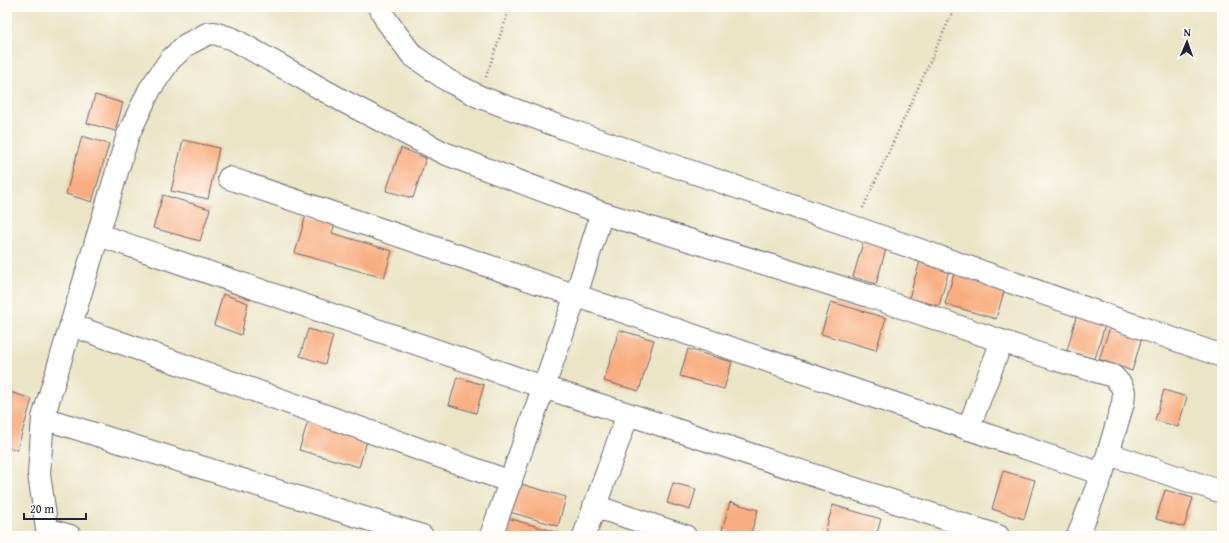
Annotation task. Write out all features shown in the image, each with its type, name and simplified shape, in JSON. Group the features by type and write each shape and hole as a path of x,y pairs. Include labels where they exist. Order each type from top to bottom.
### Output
{"street":[{"path":"380,7 386,20 412,55 447,80 480,97 641,156 854,227 1222,356"},
{"path":"70,536 48,532 39,474 43,418 128,135 150,89 170,60 186,45 207,34 214,33 233,39 343,101 444,153 602,213 869,296 1002,341 1113,376 1121,385 1124,392 1123,402 1106,464 1078,536"},
{"path":"229,178 968,429 1222,492"},
{"path":"491,536 512,482 543,387 576,295 602,213"},
{"path":"99,235 543,387 998,536"},
{"path":"71,324 512,482"},
{"path":"968,429 1002,341"},
{"path":"584,536 628,414"},
{"path":"43,418 422,536"},
{"path":"594,506 685,536"}],"path":[{"path":"480,97 510,7"},
{"path":"854,227 955,7"}],"building":[{"path":"95,95 123,103 115,131 87,123"},
{"path":"82,136 109,144 92,202 66,194"},
{"path":"183,140 219,148 208,199 171,191"},
{"path":"401,148 426,158 413,198 386,191"},
{"path":"163,195 210,209 200,241 153,228"},
{"path":"306,215 335,223 332,233 392,251 384,278 295,253"},
{"path":"865,236 888,242 876,284 853,277"},
{"path":"921,258 950,266 939,306 909,298"},
{"path":"955,270 1006,285 996,319 945,304"},
{"path":"223,294 248,303 241,335 214,325"},
{"path":"831,302 886,318 876,350 821,334"},
{"path":"1077,313 1106,321 1095,359 1067,351"},
{"path":"1111,325 1143,334 1132,371 1099,359"},
{"path":"308,329 333,336 325,364 300,356"},
{"path":"619,330 654,340 639,391 604,381"},
{"path":"688,349 732,362 724,389 680,376"},
{"path":"457,377 484,385 476,413 449,405"},
{"path":"1164,390 1187,397 1178,427 1155,420"},
{"path":"7,391 32,399 17,450 7,448"},
{"path":"308,421 368,438 359,467 299,450"},
{"path":"1003,471 1035,480 1024,519 992,509"},
{"path":"514,482 566,497 558,526 506,511"},
{"path":"673,483 696,489 690,510 667,503"},
{"path":"1165,490 1193,498 1184,527 1156,519"},
{"path":"730,502 758,510 750,536 743,536 722,530"},
{"path":"833,505 881,519 876,536 841,536 825,532"},
{"path":"501,516 559,533 558,536 496,536"}]}
